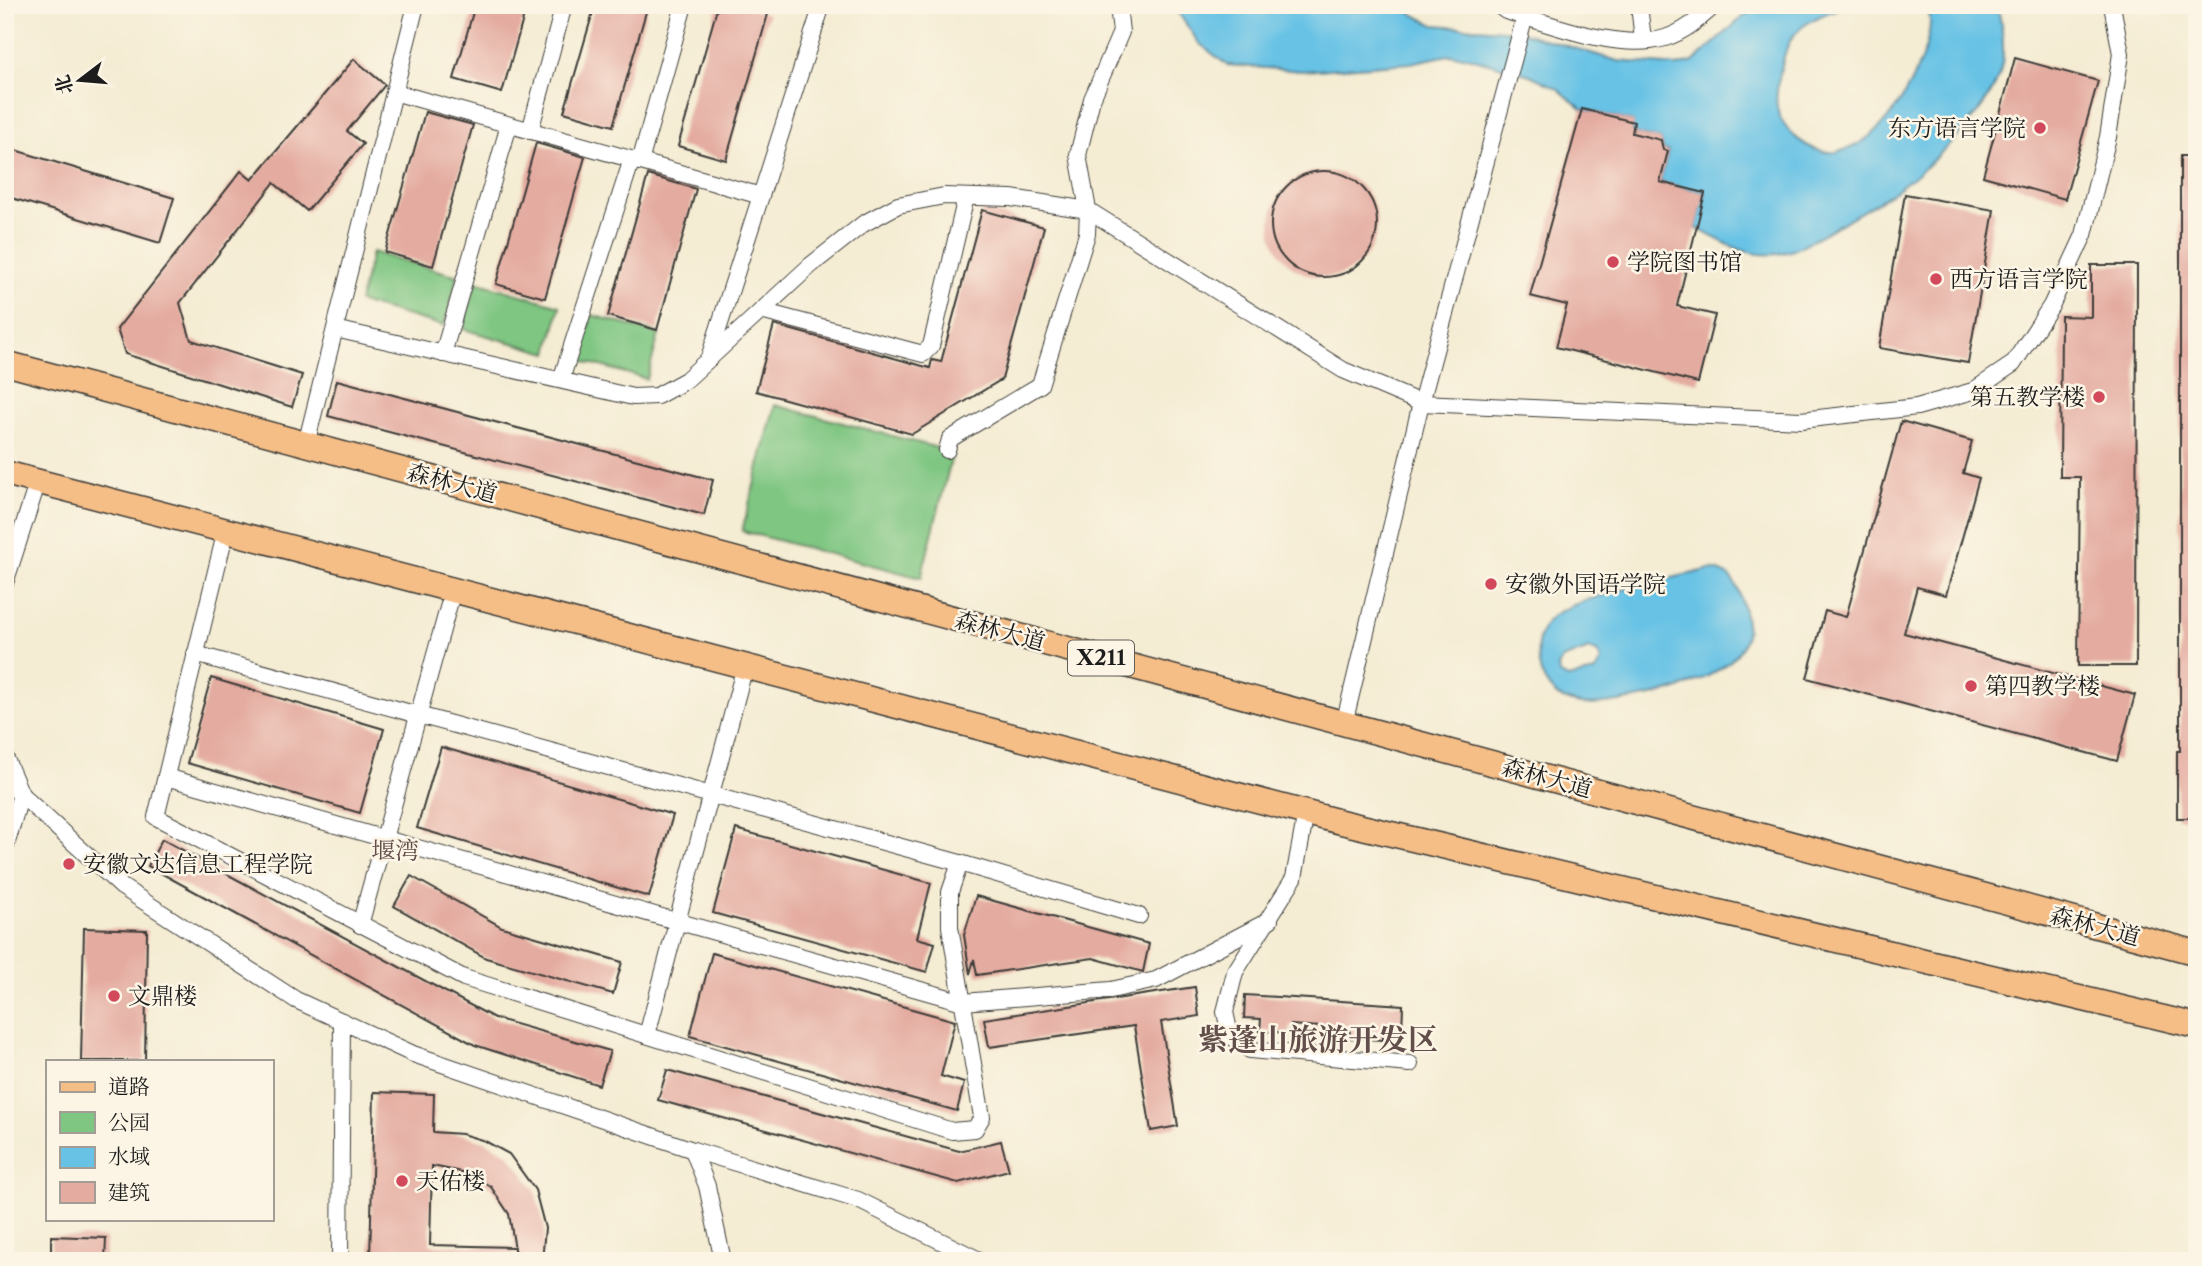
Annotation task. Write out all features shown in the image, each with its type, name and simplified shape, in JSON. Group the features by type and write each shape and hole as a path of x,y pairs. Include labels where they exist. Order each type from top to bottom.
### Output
{"main road":[{"name":"森林大道","path":"5,363 2197,953"},
{"path":"5,473 1306,813 2197,1026"}],"street":[{"path":"306,444 416,5"},
{"path":"530,131 564,5"},
{"path":"561,380 636,160 684,5"},
{"path":"708,360 822,5"},
{"path":"947,450 950,439 1040,384 1087,234 1088,210 1078,155 1092,99 1121,32 1118,5"},
{"path":"1498,5 1506,11 1616,41 1664,39 1692,26 1715,5"},
{"path":"1639,5 1643,40"},
{"path":"335,329 633,397 657,396 686,380 811,265 863,224 898,205 944,196 1011,198 1088,210 1167,257 1343,370 1421,403 1801,420 1917,407 1973,391 2013,364 2051,306 2084,234 2108,137 2121,54 2112,5"},
{"path":"1344,724 1421,403 1525,16"},
{"path":"394,92 761,195"},
{"path":"443,354 509,125"},
{"path":"761,311 923,354 931,346 966,197"},
{"path":"5,583 38,481"},
{"path":"226,530 156,817 464,978 952,1131 975,1129 982,1117 950,927 950,892 960,863"},
{"path":"359,925 453,590"},
{"path":"195,654 960,863 1139,916"},
{"path":"646,1035 745,666"},
{"path":"5,757 21,794 5,849"},
{"path":"166,777 963,1002 1111,990 1156,980 1270,920"},
{"path":"5,780 122,887 296,1000 413,1054 693,1150 858,1200 981,1261"},
{"path":"1306,813 1294,878 1235,972 1225,1012 1230,1035 1250,1050 1410,1063"},
{"path":"340,1261 342,1021"},
{"path":"693,1150 707,1186 723,1261"}],"green space":[{"path":"372,252 458,276 444,326 359,302"},
{"path":"476,282 560,306 548,353 463,329"},
{"path":"592,315 659,334 647,379 579,360"},
{"path":"775,405 953,452 921,578 742,531"}],"water":[{"path":"1173,5 1396,5 1434,25 1517,31 1618,61 1677,66 1693,62 1756,5 1849,5 1815,18 1796,33 1785,53 1778,86 1777,107 1784,125 1799,140 1826,152 1848,149 1870,136 1896,107 1926,47 1930,25 1927,5 1997,5 2003,57 1997,80 1984,104 1949,146 1909,181 1845,222 1796,249 1769,255 1732,247 1696,228 1705,193 1660,182 1668,151 1663,150 1661,140 1632,133 1633,122 1582,109 1557,88 1530,75 1464,56 1449,55 1410,63 1303,71 1227,65 1199,43"},
{"path":"1710,569 1731,578 1737,587 1746,622 1746,635 1741,648 1718,670 1670,691 1604,704 1568,701 1556,695 1548,685 1541,673 1538,646 1547,621 1557,613 1609,593","holes":["1589,649 1597,652 1601,660 1595,672 1568,678 1559,673 1558,667 1562,659"]}],"building":[{"path":"475,5 527,5 502,93 454,79"},
{"path":"595,5 648,5 613,126 564,112"},
{"path":"718,5 736,5 768,14 726,160 678,146"},
{"name":"东方语言学院","path":"2015,58 2098,81 2065,199 1983,176"},
{"path":"354,59 385,85 347,131 363,144 307,211 274,183 180,303 191,340 302,375 292,407 125,354 117,329 241,171 252,180"},
{"name":"学院图书馆","path":"1582,109 1634,122 1632,133 1661,140 1663,150 1668,151 1660,182 1705,193 1677,306 1715,315 1698,383 1556,347 1567,305 1530,296"},
{"path":"425,112 473,125 433,266 385,252"},
{"path":"536,143 585,157 545,298 496,284"},
{"path":"5,147 174,198 160,243 5,196"},
{"path":"2180,156 2197,156 2197,818 2177,818 2177,751 2180,751"},
{"path":"1324,171 1344,175 1362,186 1373,204 1377,224 1373,244 1362,262 1344,273 1324,277 1304,273 1286,262 1275,244 1271,224 1275,204 1286,186 1304,175"},
{"path":"648,175 696,189 657,330 608,316"},
{"name":"西方语言学院","path":"1905,194 1994,210 1968,363 1879,348"},
{"path":"982,210 1044,227 1002,379 912,434 756,391 774,325 930,368 932,360 941,362"},
{"name":"第五教学楼","path":"2091,265 2137,265 2136,666 2078,666 2080,477 2060,477 2061,316 2091,317"},
{"path":"337,380 713,480 704,515 328,416"},
{"path":"1901,421 1972,441 1963,473 1979,478 1946,595 1917,587 1904,633 2135,695 2117,761 1807,678 1825,611 1846,617"},
{"path":"211,678 384,729 360,813 187,763"},
{"path":"441,747 673,815 649,897 417,828"},
{"path":"736,829 931,883 917,938 935,943 927,972 713,913"},
{"path":"162,839 494,1018 610,1051 599,1085 475,1045 148,866"},
{"path":"411,876 502,927 622,962 613,994 486,958 394,906"},
{"path":"976,896 1149,944 1143,972 1093,958 977,975 974,959 970,974 964,935"},
{"name":"文鼎楼","path":"84,928 147,930 145,1060 81,1060"},
{"path":"712,953 955,1021 941,1076 964,1083 957,1111 690,1036"},
{"path":"1195,987 1199,1016 1161,1022 1178,1126 1151,1131 1134,1026 989,1047 984,1019"},
{"path":"1245,995 1403,1005 1402,1032 1383,1031 1383,1040 1349,1038 1350,1029 1291,1025 1290,1033 1260,1031 1261,1019 1244,1018"},
{"path":"667,1070 959,1151 1001,1141 1009,1170 958,1183 658,1100"},
{"name":"天佑楼","path":"374,1092 434,1094 433,1132 462,1134 485,1141 509,1154 535,1190 545,1228 542,1261 517,1261 509,1214 491,1187 471,1174 432,1166 430,1245 514,1247 514,1261 370,1261"},
{"path":"51,1236 106,1238 105,1261 51,1261"}],"place":[{"name":"东方语言学院","path":"2040,128"},
{"name":"学院图书馆","path":"1613,262"},
{"name":"西方语言学院","path":"1936,279"},
{"name":"第五教学楼","path":"2099,397"},
{"name":"安徽外国语学院","path":"1491,584"},
{"name":"第四教学楼","path":"1971,686"},
{"name":"安徽文达信息工程学院","path":"69,864"},
{"name":"文鼎楼","path":"114,996"},
{"name":"天佑楼","path":"402,1181"}],"district":[{"name":"堰湾","path":"395,851"},
{"name":"紫蓬山旅游开发区","path":"1318,1040"}]}
